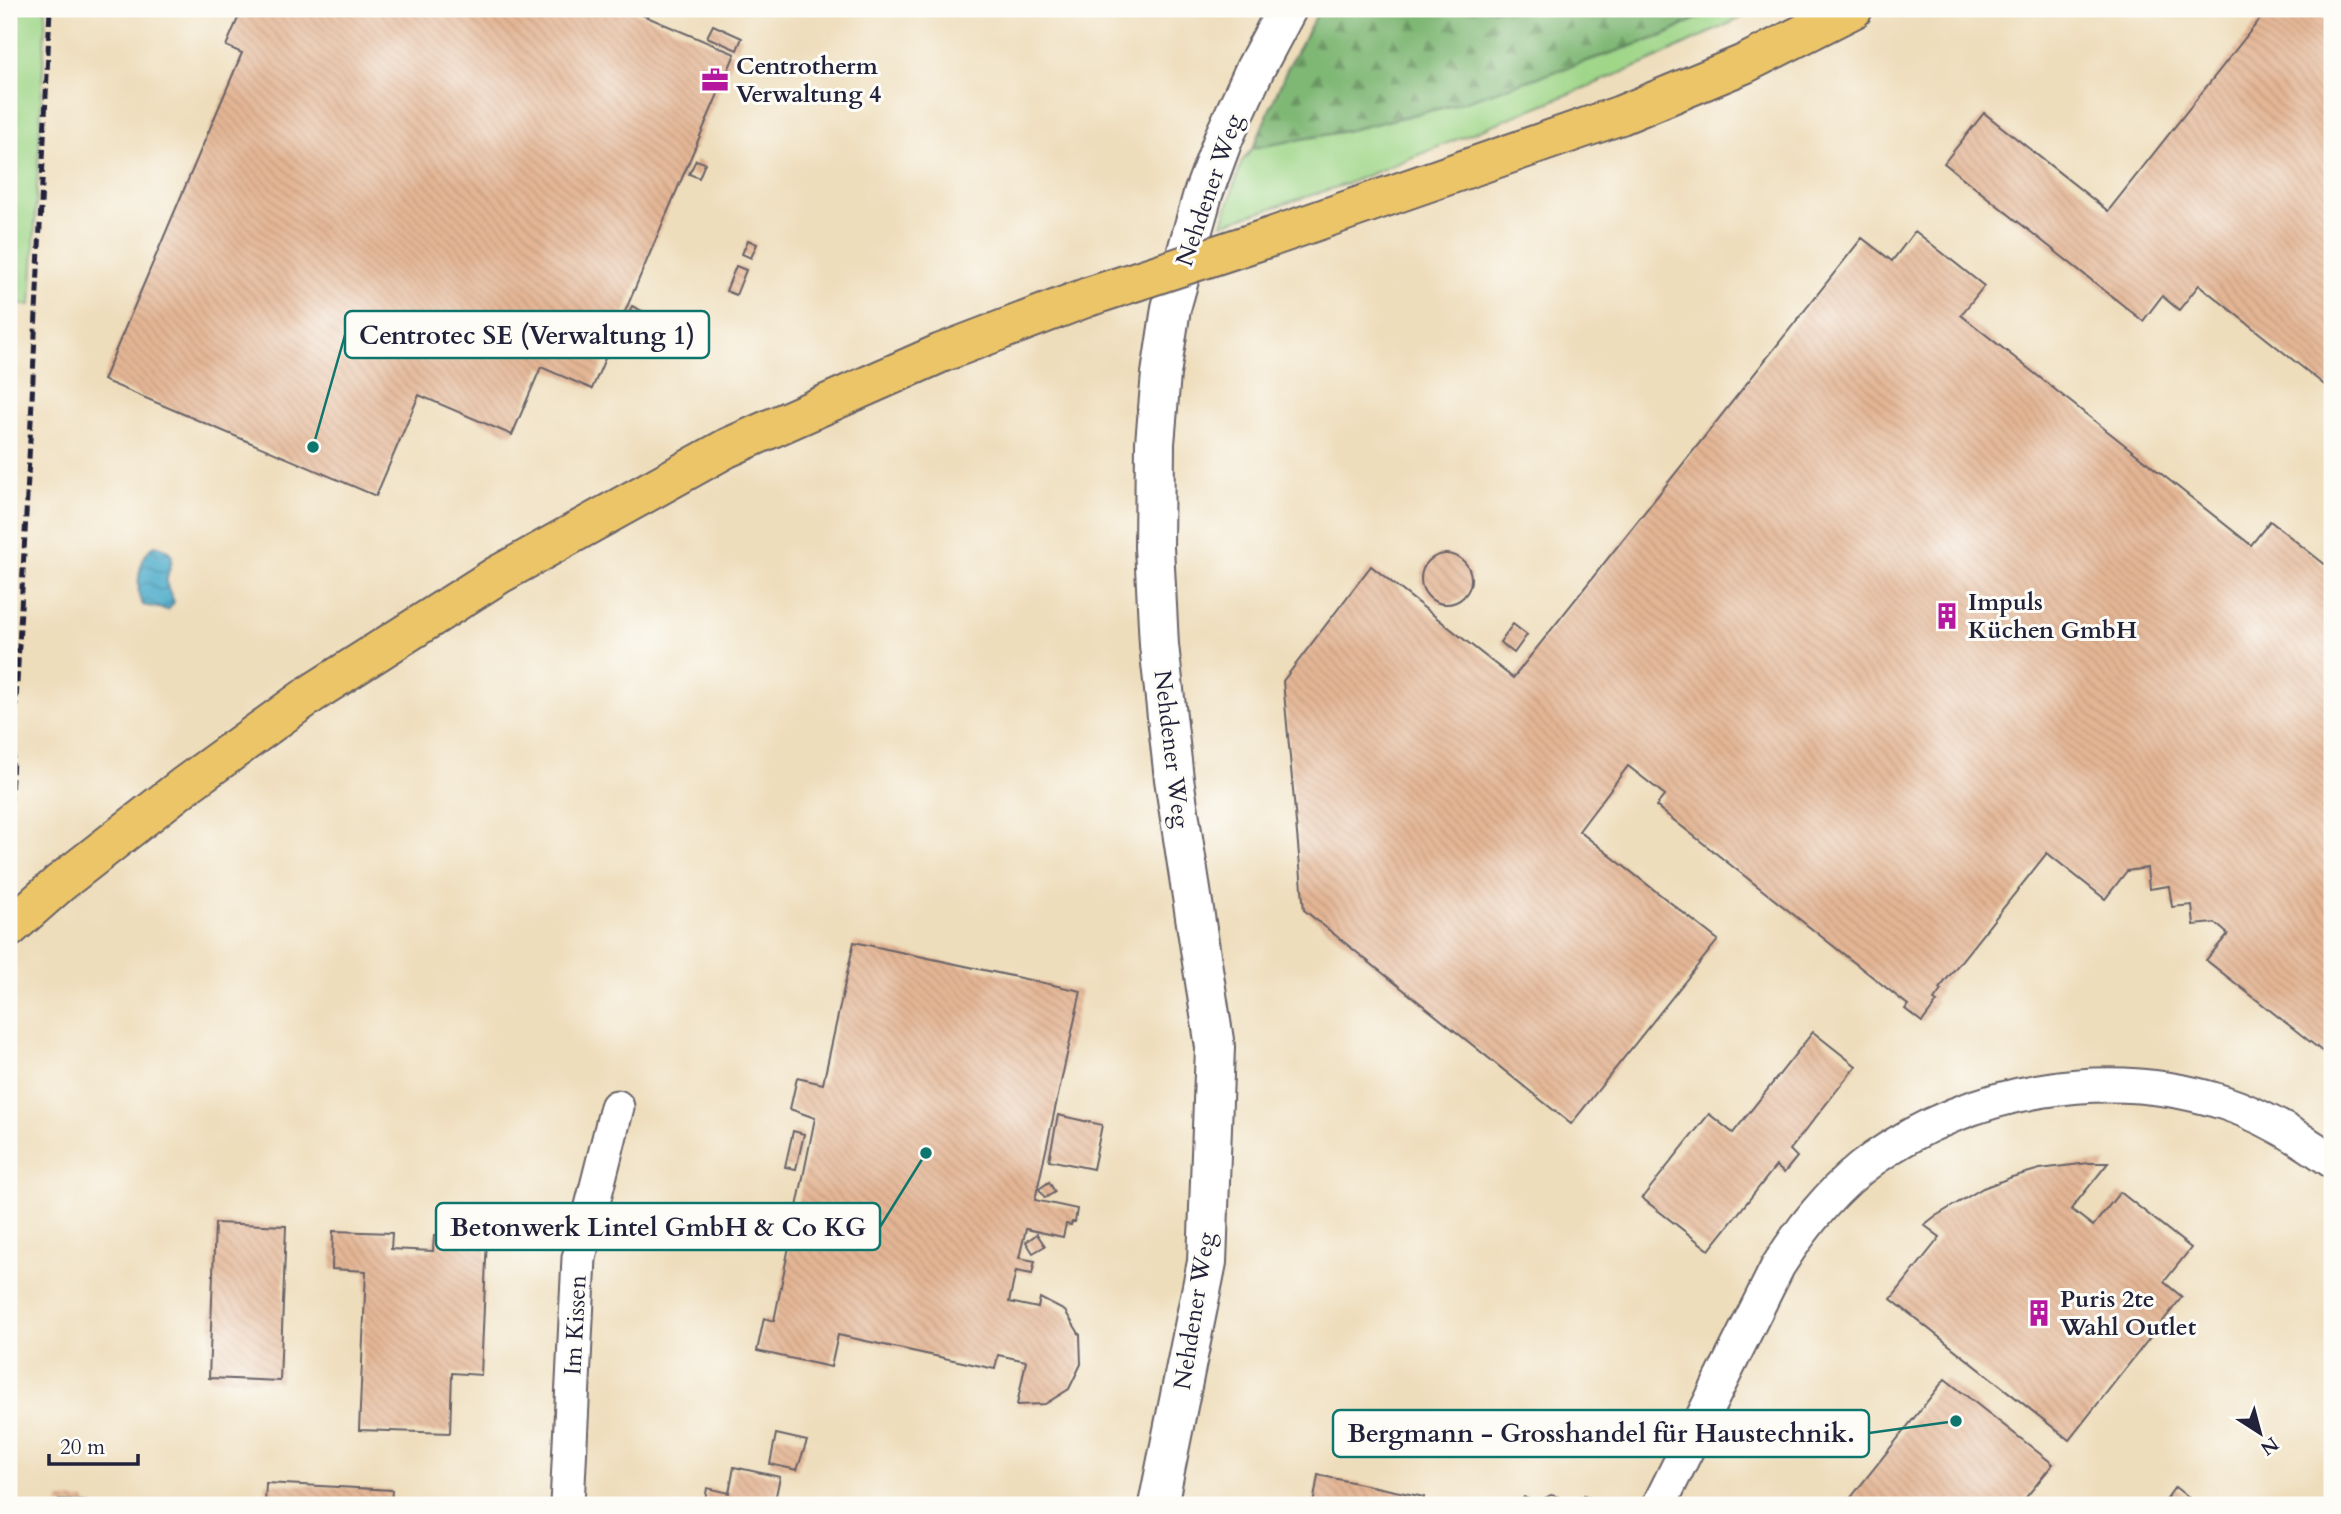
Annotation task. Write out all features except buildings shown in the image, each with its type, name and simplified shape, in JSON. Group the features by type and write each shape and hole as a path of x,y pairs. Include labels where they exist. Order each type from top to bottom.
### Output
{"main road":[{"path":"9,928 60,883 184,786 301,702 498,575 727,448 941,353 1088,297 1271,237 1621,115 1744,64 1839,14"}],"street":[{"name":"Nehdener Weg","path":"1158,1505 1207,1262 1215,1047 1174,779 1159,645 1154,547 1155,443 1161,374 1171,308 1203,194 1224,137 1255,69 1287,9"},
{"path":"1658,1505 1790,1246 1826,1202 1850,1179 1871,1161 1908,1138 1993,1101 2038,1091 2084,1086 2128,1086 2188,1094 2224,1103 2267,1121 2302,1140 2332,1161"},
{"name":"Im Kissen","path":"567,1505 579,1258 617,1107"}],"green space":[{"path":"9,9 46,9 31,305 9,303"},
{"path":"1320,9 1715,9 1665,35 1454,105 1341,132 1253,148 1288,67"},
{"path":"1715,9 1760,9 1646,63 1346,184 1222,224 1242,161 1253,148 1341,132 1454,105 1665,35"}],"water":[{"path":"155,545 165,549 172,557 167,586 174,602 168,610 143,605 140,598 142,564"}],"railway":[{"path":"9,833 50,9"}],"place":[{"name":"Centrotherm Verwaltung 4","path":"715,80"},
{"name":"Centrotec SE (Verwaltung 1)","path":"313,447"},
{"name":"Impuls Küchen GmbH","path":"1947,616"},
{"name":"Betonwerk Lintel GmbH & Co KG","path":"926,1153"},
{"name":"Puris 2te Wahl Outlet","path":"2039,1313"},
{"name":"Bergmann - Grosshandel für Haustechnik.","path":"1956,1421"}]}
